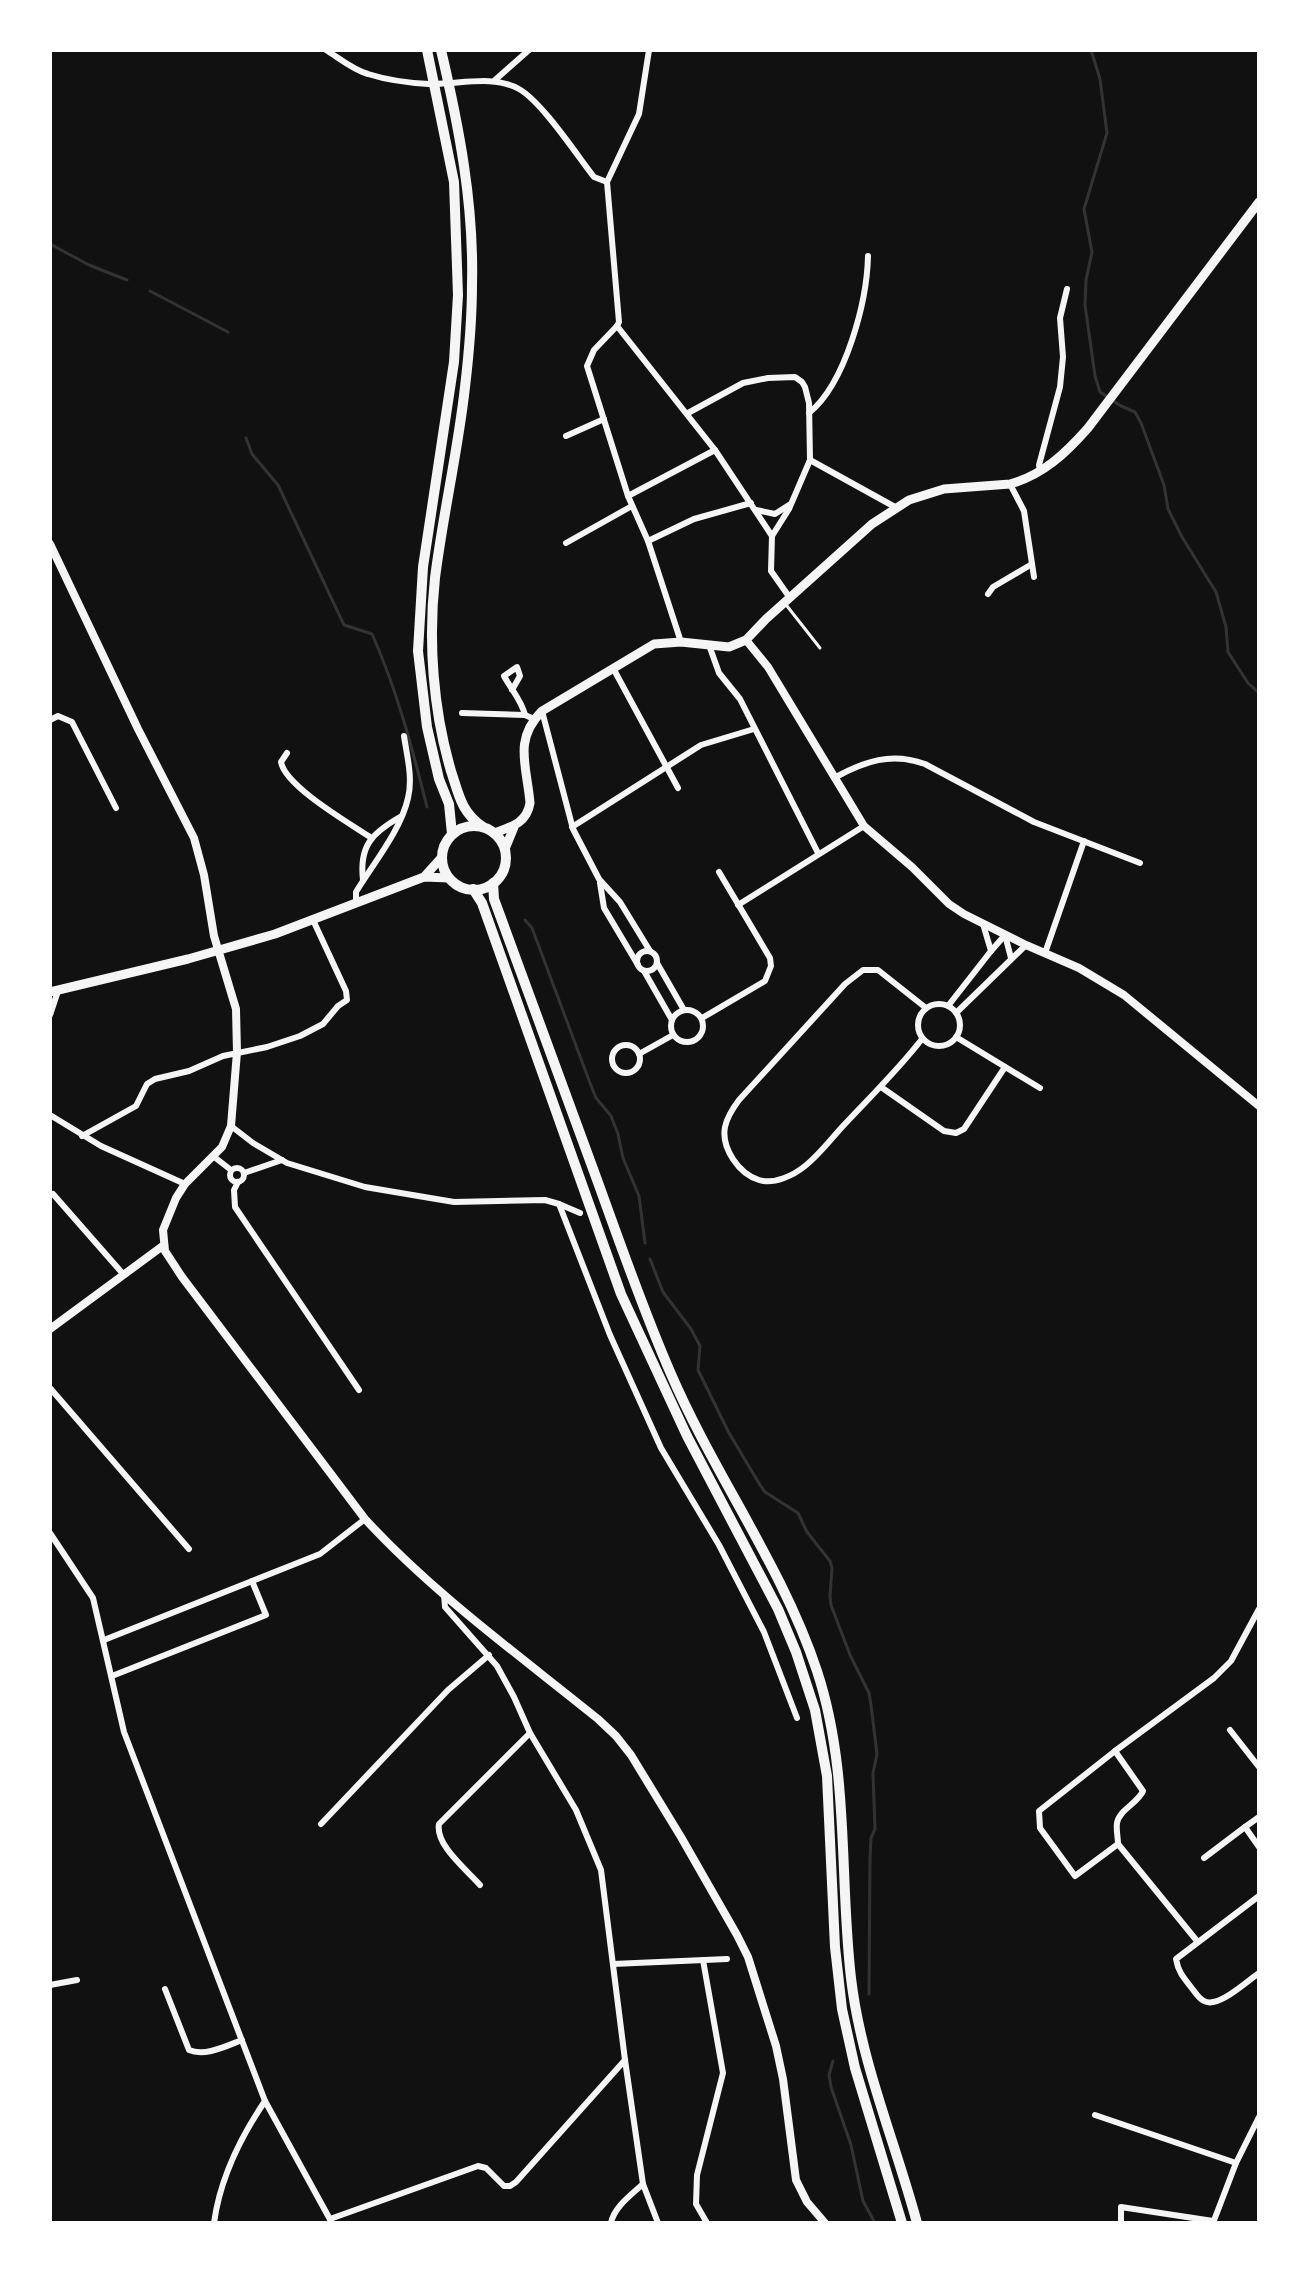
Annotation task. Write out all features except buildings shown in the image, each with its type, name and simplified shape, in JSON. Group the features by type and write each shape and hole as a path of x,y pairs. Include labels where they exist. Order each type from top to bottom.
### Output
{"main road":[{"path":"427,50 454,182 458,295 445,427 423,567 418,636 427,727 439,779 449,804 452,834"},
{"path":"441,50 459,126 470,220 471,319 465,388 435,578 433,657 447,757 464,809 471,818 494,833 505,849"},
{"path":"494,833 514,827 526,817 529,808 523,748 534,715 654,644 681,642 729,647 746,640 872,524 895,507 934,491 1010,484 1028,478 1074,444 1259,202"},
{"path":"483,827 462,828 452,834 443,848 445,872 456,884 473,889 493,883 504,868 505,849 514,827"},
{"path":"424,877 442,857"},
{"path":"54,992 275,934 424,877 449,878"},
{"path":"493,883 494,899 636,1288 672,1377 779,1581 817,1671 831,1723 841,1789 849,1947 857,2013 869,2068 917,2223"},
{"path":"473,889 482,903 621,1294 687,1436 778,1609 815,1710 828,1789 835,1947 842,2009 855,2068 902,2223"}],"street":[{"path":"326,50 367,74 392,80 428,84 495,80 516,87 533,100 594,177 607,182"},
{"path":"495,80 529,50"},
{"path":"649,50 639,114 607,182 619,322 594,350 587,366 628,496 648,541 681,642"},
{"path":"809,413 818,405 847,358 868,273 868,256"},
{"path":"1040,471 1060,387 1063,357 1060,318 1067,289"},
{"path":"617,326 688,413 772,536"},
{"path":"688,413 743,383 795,377 805,387 810,460 792,503 772,536 770,567 787,600"},
{"path":"566,436 604,419"},
{"path":"628,496 715,450"},
{"path":"810,460 895,507"},
{"path":"1010,484 1024,511 1034,577"},
{"path":"648,541 694,519 751,503"},
{"path":"756,510 775,514 792,503"},
{"path":"566,543 632,506"},
{"path":"50,544 194,838 218,950 236,1009 237,1052 231,1126 222,1147 185,1184 165,1222 164,1245 169,1258 365,1519 394,1550 444,1594 598,1719 631,1755 748,1957 776,2046 796,2180 802,2195 825,2223"},
{"path":"988,594 993,587 1032,564"},
{"path":"746,640 768,667 864,826 949,904 1005,935 1079,968 1124,995 1259,1106"},
{"path":"709,645 719,673 740,699 818,853"},
{"path":"613,668 678,788"},
{"path":"512,690 523,707 534,715 572,827 599,879 656,955 657,963 684,1010"},
{"path":"462,713 534,715"},
{"path":"50,720 58,716 72,722 116,808"},
{"path":"572,827 701,745 754,729"},
{"path":"356,903 356,892 409,798 404,736"},
{"path":"287,753 281,762 283,770 317,802 370,837"},
{"path":"834,778 858,765 889,758 910,759 1034,822 1140,863"},
{"path":"363,880 362,860 370,837 402,815"},
{"path":"738,905 864,826"},
{"path":"1045,953 1084,841"},
{"path":"702,1018 765,981 769,973 770,958 719,872"},
{"path":"599,879 603,905 672,1020"},
{"path":"603,905 610,899 617,900"},
{"path":"82,1136 136,1106 147,1084 155,1079 189,1071 237,1052 267,1047 323,1024 347,1000 346,991 313,920"},
{"path":"983,924 991,951"},
{"path":"948,1006 1005,935"},
{"path":"1005,935 1011,958"},
{"path":"956,1013 1026,945"},
{"path":"641,968 638,955 650,951"},
{"path":"641,968 652,970 657,963"},
{"path":"922,1039 805,1166 777,1180 760,1181 743,1172 732,1157 725,1144 725,1128 739,1100 845,984 863,970 878,970 926,1008"},
{"path":"50,1015 54,992"},
{"path":"937,1004 948,1006 956,1013 960,1025 956,1037 940,1046 928,1043 922,1039 918,1019 926,1008 937,1004"},
{"path":"694,1011 702,1018 703,1029 698,1039 682,1042 673,1035 672,1020 679,1012 694,1011"},
{"path":"639,1054 673,1035"},
{"path":"956,1037 1040,1088"},
{"path":"619,1046 633,1047 639,1054 639,1063 630,1073 620,1072 611,1062 619,1046"},
{"path":"881,1087 944,1131 956,1133 964,1129 1005,1067"},
{"path":"50,1115 82,1136 185,1184"},
{"path":"231,1126 282,1160 365,1187 454,1202 545,1200 580,1213"},
{"path":"213,1156 231,1170"},
{"path":"244,1173 282,1160"},
{"path":"231,1170 240,1168 244,1173"},
{"path":"231,1170 231,1179 238,1182"},
{"path":"244,1173 234,1190 235,1207 359,1390"},
{"path":"53,1194 124,1275"},
{"path":"559,1204 610,1335 661,1448 719,1545 764,1632 797,1718"},
{"path":"50,1329 164,1245"},
{"path":"50,1388 189,1549"},
{"path":"104,1640 320,1554 365,1519"},
{"path":"50,1533 93,1598 124,1732 265,2101 331,2221 478,2166 486,2168 504,2186 510,2186 625,2060"},
{"path":"112,1676 266,1615 252,1581"},
{"path":"444,1594 445,1607 489,1655 514,1697 530,1733 576,1810 601,1870 643,2184 658,2223"},
{"path":"1118,1844 1075,1876 1040,1828 1038,1819 1041,1808 1223,1669 1231,1661 1259,1609"},
{"path":"321,1824 448,1690 489,1655"},
{"path":"1230,1730 1259,1767"},
{"path":"480,1885 442,1843 437,1832 439,1824 530,1733"},
{"path":"1115,1751 1143,1791 1118,1817 1118,1844 1197,1941"},
{"path":"1204,1858 1259,1817"},
{"path":"1245,1827 1259,1847"},
{"path":"1259,1896 1176,1959 1178,1971 1199,1997 1212,2003 1224,1999 1259,1973"},
{"path":"613,1964 727,1959"},
{"path":"703,1960 723,2073 697,2175 696,2204 707,2223"},
{"path":"50,1985 77,1980"},
{"path":"165,1989 189,2050 204,2053 242,2040"},
{"path":"214,2223 217,2198 242,2136 265,2101"},
{"path":"1095,2115 1236,2163"},
{"path":"1121,2223 1121,2207 1213,2222 1236,2163 1259,2117"},
{"path":"611,2223 610,2218 619,2207 643,2184"}],"lane":[{"path":"787,600 820,648"}],"waterway":[{"path":"1091,50 1100,79 1107,133 1084,209 1092,252 1085,305 1095,376 1100,392 1135,412 1141,423 1164,485 1168,509 1216,592 1226,627 1228,652 1248,683 1259,693"},
{"path":"50,244 89,265 127,280"},
{"path":"150,291 228,332"},
{"path":"246,438 252,454 278,485 344,625 372,634 410,741 427,807"},
{"path":"525,920 532,928 596,1098 611,1116 618,1134 623,1158 639,1196 645,1243"},
{"path":"650,1259 663,1292 700,1346 698,1370 729,1433 765,1492 798,1513 807,1532 830,1561 831,1605 869,1693 877,1754 873,1773 875,1829 871,1838 870,1858 869,1994"},
{"path":"833,2061 829,2075 831,2087 851,2145 863,2201 875,2223"}]}
